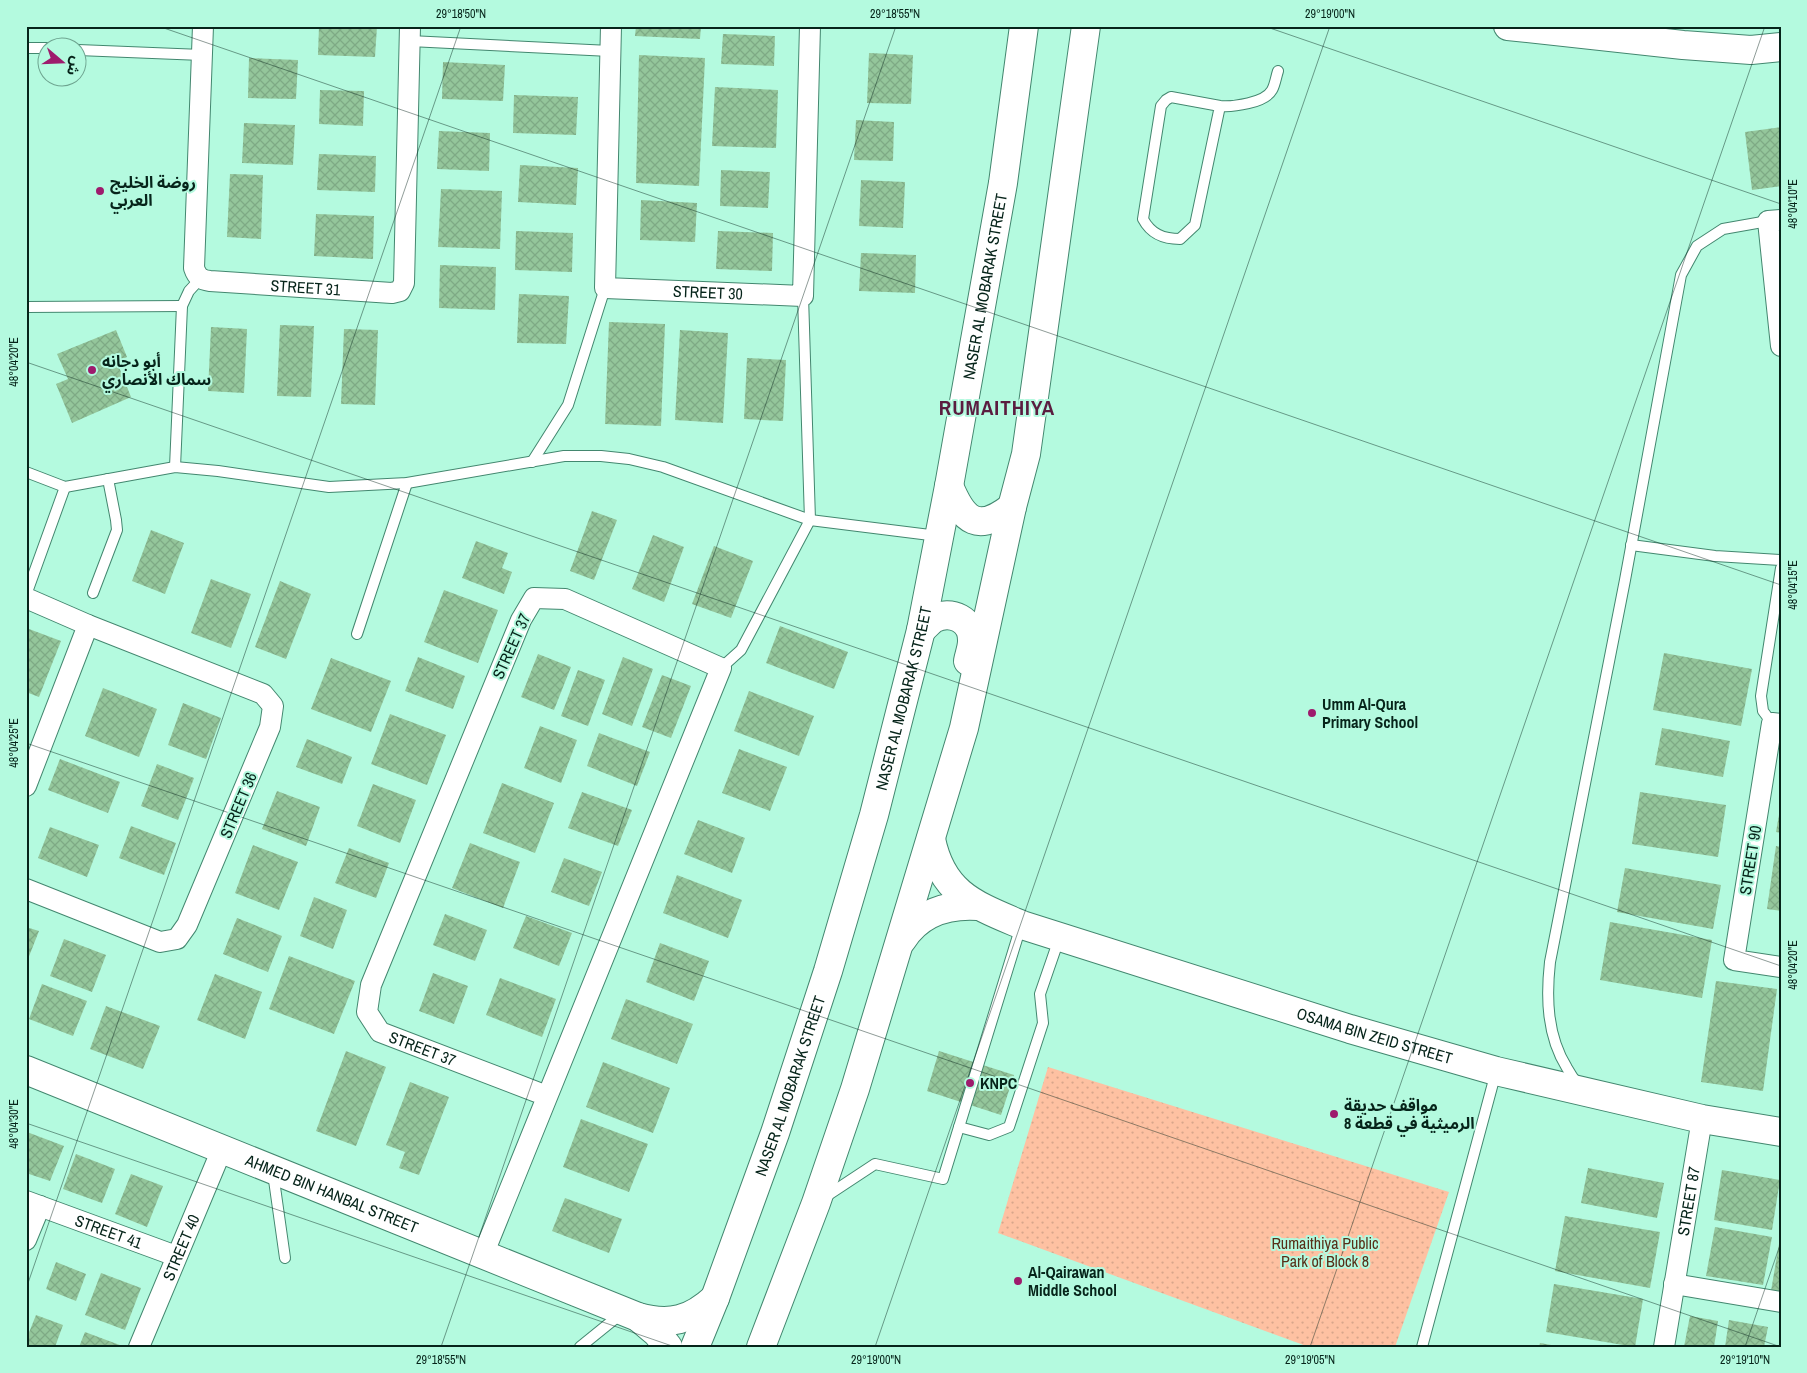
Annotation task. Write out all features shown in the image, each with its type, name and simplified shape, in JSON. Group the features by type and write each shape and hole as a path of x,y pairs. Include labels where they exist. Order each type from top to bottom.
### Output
{"street":[{"path":"200,279 194,268 203,26"},
{"path":"605,288 611,26"},
{"path":"803,296 810,26"},
{"name":"NASER AL MOBARAK STREET","path":"695,1347 715,1298 775,1133 828,971 874,815 921,630 949,486 1003,183 1024,26"},
{"path":"1508,26 1657,39 1751,50 1781,47"},
{"path":"761,1347 816,1203 855,1089 964,728 1012,507 1026,454 1088,28"},
{"name":"STREET 31","path":"200,279 392,294 400,291 404,283 410,33"},
{"path":"1774,220 1781,346"},
{"name":"STREET 30","path":"605,288 803,296"},
{"path":"949,486 957,505 964,514 974,520 981,522 991,521 1012,507"},
{"name":"STREET 36","path":"26,596 88,625 263,694 273,706 270,727 187,925 177,939 160,942 26,888"},
{"name":"STREET 37","path":"547,1096 380,1032 367,1012 370,985 520,620 534,598 565,599 721,668"},
{"path":"921,630 933,619 948,615 963,620 970,628 972,641 958,710 964,728"},
{"path":"26,786 88,625"},
{"path":"483,1254 721,668"},
{"name":"STREET 90","path":"1777,724 1734,960 1781,967"},
{"name":"OSAMA BIN ZEID STREET","path":"931,839 942,874 958,892 978,906 1022,925 1059,938 1392,1042 1496,1071 1702,1119 1781,1132"},
{"name":"OSAMA BIN ZEID STREET","path":"899,945 906,934 926,916 951,906 978,906"},
{"name":"AHMED BIN HANBAL STREET","path":"26,1070 652,1321 680,1320 705,1308 715,1298"},
{"name":"STREET 87","path":"1664,1347 1702,1119"},
{"name":"STREET 40","path":"139,1347 222,1149"},
{"name":"STREET 41","path":"26,1240 33,1203 176,1256"},
{"path":"1674,1284 1781,1302"},
{"name":"AHMED BIN HANBAL STREET","path":"631,1314 657,1334 668,1347"}],"lane":[{"path":"410,33 610,50"},
{"path":"88,50 202,55"},
{"path":"1220,106 1195,224 1180,239 1168,239 1148,229 1144,219 1161,106 1171,97 1220,106 1259,100 1272,91 1278,71"},
{"path":"1591,1093 1575,1080 1562,1060 1554,1038 1550,1021 1548,982 1550,962 1681,275 1697,246 1723,229 1774,220"},
{"path":"175,467 182,306 189,291 200,279"},
{"path":"532,462 568,405 605,288"},
{"path":"721,668 741,650 810,520 803,296"},
{"path":"26,306 182,306"},
{"path":"26,472 65,487 175,467 328,486 407,482 564,456 601,456 647,462 810,520 939,537"},
{"path":"93,593 117,530 108,479"},
{"path":"357,634 407,482"},
{"path":"26,596 65,487"},
{"path":"1631,545 1715,556 1781,560"},
{"path":"1777,724 1763,711 1761,696 1781,568"},
{"path":"816,1203 876,1164 943,1180 1022,925"},
{"path":"959,1127 989,1135 1009,1127 1043,1023 1040,994 1059,938"},
{"path":"1422,1347 1496,1071"},
{"path":"272,1170 285,1258"},
{"path":"580,1347 631,1314"}],"green space":[{"name":"Rumaithiya Public Park of Block 8","path":"1048,1067 1449,1192 1395,1347 1309,1347 998,1233"}],"building":[{"path":"319,26 377,26 375,57 318,55"},
{"path":"636,26 701,26 700,39 635,36"},
{"path":"723,34 775,36 774,66 721,64"},
{"path":"869,53 913,55 911,104 867,103"},
{"path":"639,55 705,58 699,186 636,183"},
{"path":"249,58 298,60 296,99 248,98"},
{"path":"443,62 505,65 503,101 442,99"},
{"path":"715,87 778,90 776,148 712,146"},
{"path":"320,90 364,91 363,126 319,124"},
{"path":"514,95 578,97 576,135 513,133"},
{"path":"856,120 894,122 893,161 854,160"},
{"path":"244,123 295,125 293,165 242,163"},
{"path":"1781,127 1781,186 1752,190 1745,132"},
{"path":"439,131 490,133 489,171 437,169"},
{"path":"319,154 376,156 375,192 317,190"},
{"path":"520,165 578,168 576,205 518,202"},
{"path":"721,170 770,172 768,208 720,206"},
{"path":"230,174 263,175 261,239 227,237"},
{"path":"861,180 905,182 903,228 859,226"},
{"path":"441,189 502,191 500,249 438,247"},
{"path":"641,200 697,203 695,242 640,240"},
{"path":"316,214 374,216 373,259 314,256"},
{"path":"516,231 573,233 572,272 515,270"},
{"path":"718,231 773,233 772,271 716,269"},
{"path":"861,253 916,255 915,293 859,291"},
{"path":"440,265 496,267 495,310 439,308"},
{"path":"519,294 569,296 566,344 517,343"},
{"path":"609,322 665,324 661,426 605,424"},
{"path":"280,325 314,326 311,397 277,396"},
{"path":"211,327 247,329 244,393 208,391"},
{"path":"344,329 378,330 375,405 341,404"},
{"name":"أبو دجانه سماك الأنصاري","path":"116,330 127,357 117,362 131,397 72,423 56,384 68,379 57,354"},
{"path":"680,330 728,333 723,423 675,420"},
{"path":"747,358 786,360 783,421 744,419"},
{"path":"592,511 617,520 594,580 570,571"},
{"path":"151,530 184,543 165,594 132,581"},
{"path":"653,535 684,547 664,602 632,589"},
{"path":"476,541 508,553 502,568 512,572 504,594 462,578"},
{"path":"714,546 753,561 731,618 692,604"},
{"path":"211,579 251,594 231,648 191,633"},
{"path":"280,581 311,594 286,659 255,647"},
{"path":"444,590 498,610 478,663 424,642"},
{"path":"780,626 848,652 834,689 766,663"},
{"path":"29,629 61,641 39,697 26,692 26,638"},
{"path":"1664,653 1752,669 1741,726 1653,710"},
{"path":"538,654 571,667 554,710 521,697"},
{"path":"418,657 465,676 453,709 405,691"},
{"path":"623,657 653,669 632,726 602,714"},
{"path":"331,658 391,681 371,732 311,709"},
{"path":"578,670 605,680 588,726 561,716"},
{"path":"662,675 691,686 671,738 642,727"},
{"path":"103,688 157,709 139,757 85,736"},
{"path":"749,691 814,716 799,756 734,731"},
{"path":"183,703 221,718 206,759 168,745"},
{"path":"390,714 446,735 427,785 371,764"},
{"path":"540,726 577,740 561,783 524,768"},
{"path":"1662,728 1730,741 1723,777 1655,765"},
{"path":"599,733 650,752 637,786 587,766"},
{"path":"307,739 352,757 342,784 296,767"},
{"path":"739,749 787,767 770,811 722,793"},
{"path":"60,759 120,782 108,813 48,790"},
{"path":"157,764 194,778 178,820 141,806"},
{"path":"502,783 554,803 535,853 483,833"},
{"path":"373,784 416,800 400,843 357,826"},
{"path":"277,791 320,807 306,846 262,829"},
{"path":"582,792 632,810 618,846 568,828"},
{"path":"1640,792 1726,805 1718,857 1632,844"},
{"path":"1781,809 1781,833 1776,832"},
{"path":"698,820 745,838 732,873 684,854"},
{"path":"131,826 176,843 164,875 119,858"},
{"path":"50,827 99,845 87,877 38,858"},
{"path":"470,843 520,862 503,908 452,888"},
{"path":"253,845 298,862 279,910 235,893"},
{"path":"1776,846 1781,847 1781,911 1767,909"},
{"path":"349,848 389,863 376,898 335,883"},
{"path":"564,858 602,872 589,906 551,892"},
{"path":"1625,868 1721,885 1713,929 1617,912"},
{"path":"677,875 742,900 728,938 663,913"},
{"path":"314,897 347,910 333,949 300,936"},
{"path":"445,914 487,930 475,961 433,945"},
{"path":"526,916 572,933 559,966 513,948"},
{"path":"237,918 282,936 268,972 223,954"},
{"path":"1610,922 1712,940 1702,998 1600,980"},
{"path":"26,927 39,931 26,964"},
{"path":"64,939 106,955 92,992 50,976"},
{"path":"660,943 709,961 694,1001 646,982"},
{"path":"289,956 355,981 334,1034 269,1009"},
{"path":"433,973 468,986 454,1024 419,1011"},
{"path":"215,974 262,992 245,1039 197,1020"},
{"path":"500,978 556,999 542,1037 486,1015"},
{"path":"1716,981 1777,989 1763,1091 1701,1082"},
{"path":"42,984 87,1001 73,1036 29,1019"},
{"path":"626,999 693,1024 677,1064 611,1039"},
{"path":"106,1006 160,1026 143,1069 90,1049"},
{"path":"346,1051 386,1067 356,1146 316,1131"},
{"name":"KNPC","path":"939,1051 1014,1075 1001,1115 927,1091"},
{"path":"603,1062 670,1088 653,1133 586,1107"},
{"path":"410,1082 449,1097 419,1175 399,1168 405,1152 386,1145"},
{"path":"581,1119 648,1144 629,1192 563,1167"},
{"path":"27,1132 64,1146 50,1181 26,1173"},
{"path":"76,1154 115,1169 102,1203 63,1189"},
{"path":"1588,1168 1664,1183 1657,1218 1581,1203"},
{"path":"1722,1170 1780,1180 1772,1230 1714,1220"},
{"path":"131,1174 163,1186 147,1227 115,1214"},
{"path":"565,1198 622,1219 609,1253 552,1231"},
{"path":"1565,1216 1660,1232 1650,1288 1555,1271"},
{"path":"1715,1227 1772,1237 1763,1285 1706,1276"},
{"path":"1781,1238 1781,1293 1771,1291"},
{"path":"56,1262 86,1274 76,1301 46,1289"},
{"path":"101,1273 141,1288 125,1330 85,1315"},
{"path":"1554,1284 1643,1299 1635,1347 1546,1332"},
{"path":"36,1315 63,1325 55,1347 26,1347 26,1340"},
{"path":"1690,1316 1718,1321 1714,1347 1684,1347"},
{"path":"1729,1320 1768,1327 1764,1347 1725,1347"},
{"path":"85,1332 125,1347 79,1347"},
{"path":"1540,1343 1557,1346 1557,1347 1539,1347"}],"place":[{"name":"روضة الخليج العربي","path":"100,191"},
{"name":"أبو دجانه سماك الأنصاري","path":"92,370"},
{"name":"Umm Al-Qura Primary School","path":"1312,713"},
{"name":"KNPC","path":"970,1083"},
{"name":"مواقف حديقة الرميثية في قطعة 8","path":"1334,1114"},
{"name":"Al-Qairawan Middle School","path":"1018,1281"}],"district":[{"name":"RUMAITHIYA","path":"997,407"}]}
